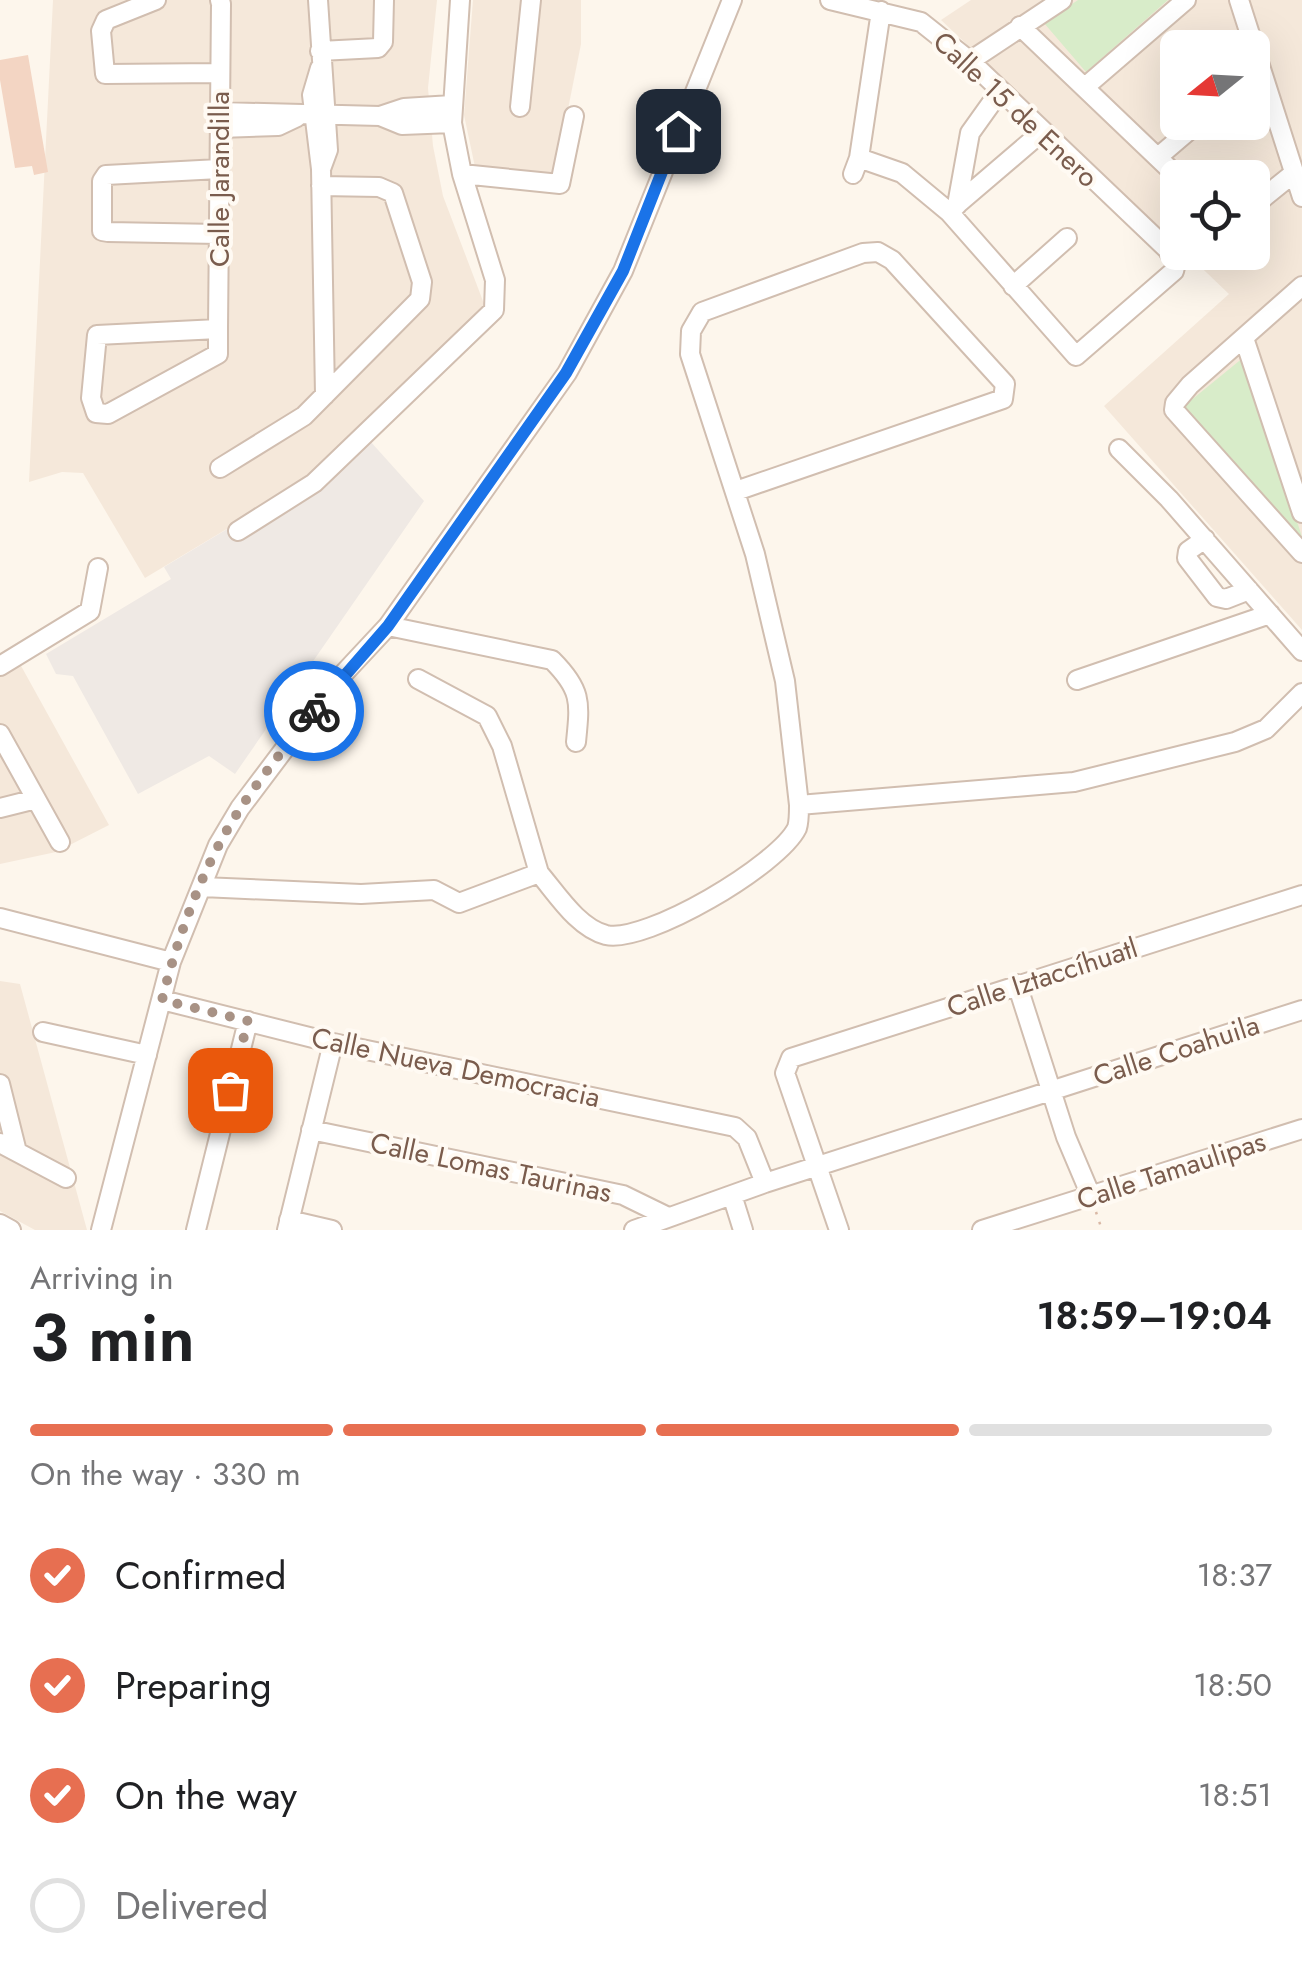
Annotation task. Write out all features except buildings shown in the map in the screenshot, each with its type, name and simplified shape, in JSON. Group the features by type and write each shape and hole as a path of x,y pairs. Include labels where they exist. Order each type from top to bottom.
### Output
{"street":[{"path":"156,0 106,20 102,31 105,74 220,73"},
{"path":"318,0 320,60 312,117 321,178 326,395"},
{"path":"320,60 378,48 383,42 384,0"},
{"path":"238,531 314,484 494,310 495,280 462,174 452,114 460,0"},
{"path":"520,108 532,0"},
{"path":"101,1230 171,962 218,845 240,808 332,686 388,626 566,373 610,295 732,0"},
{"name":"Calle 15 de Enero","path":"830,0 882,12 910,8 1167,248 1176,263 1166,283 1082,356 1071,353 1013,286"},
{"path":"970,62 1062,0"},
{"path":"1084,87 1186,0"},
{"path":"1239,0 1246,30"},
{"name":"Calle Jarandilla","path":"218,330 98,336 93,406 96,413 108,414 218,354 220,2"},
{"path":"882,12 856,166 902,172 953,208 1013,286 1067,238"},
{"path":"1020,26 1158,158 1178,140"},
{"path":"953,208 970,133 977,117 1000,91"},
{"path":"220,120 267,110 312,117 380,116 404,108 452,114"},
{"path":"1270,108 1302,197"},
{"path":"462,174 560,184 574,116"},
{"path":"953,208 1042,132"},
{"path":"219,234 108,232 102,231 99,223 106,175 220,169"},
{"path":"1270,192 1294,173"},
{"path":"220,468 287,430 411,313 420,299 422,282 397,200 380,187 321,178"},
{"path":"418,679 487,716 502,746 539,873 583,923 600,934 620,938 682,914 725,889 773,853 797,828 799,805 785,681 736,491 690,354 691,331 702,312 863,252 878,252 892,260 1005,384 1003,399 736,491"},
{"path":"1302,286 1190,385 1175,402 1174,410 1302,554"},
{"path":"1244,338 1302,513"},
{"path":"1118,449 1204,539 1302,652"},
{"path":"1204,539 1188,551 1187,558 1217,597 1226,599 1249,590"},
{"path":"0,666 90,611 98,568"},
{"path":"1077,680 1270,614"},
{"path":"388,626 552,660 570,678 580,702 576,742"},
{"path":"799,805 1074,782 1236,742 1266,729 1302,693"},
{"path":"0,734 60,842"},
{"path":"0,808 36,799"},
{"path":"202,887 361,894 434,890 460,903 539,873"},
{"name":"Calle Iztaccíhuatl","path":"818,1166 786,1078 786,1064 800,1054 1302,895"},
{"path":"0,918 171,962"},
{"path":"1016,984 1090,1196"},
{"name":"Calle Nueva Democracia","path":"162,1000 333,1043 726,1124 747,1138 764,1183"},
{"name":"Calle Coahuila","path":"643,1228 666,1216 764,1183 1302,1010"},
{"path":"196,1230 248,1021"},
{"path":"44,1032 147,1056"},
{"path":"332,1230 288,1225 333,1043"},
{"path":"0,1084 8,1147 66,1178"},
{"name":"Calle Tamaulipas","path":"982,1230 1302,1129"},
{"name":"Calle Lomas Taurinas","path":"311,1130 623,1194 666,1216"},
{"path":"818,1166 839,1230"},
{"path":"732,1194 743,1230"},
{"path":"0,1224 10,1230"}],"path":[{"path":"1090,1196 1102,1230"}],"shaded area":[{"path":"53,0 437,0 428,88 433,146 443,196 486,309 312,478 145,578 83,473 62,472 29,482"},
{"path":"473,0 581,0 581,44 554,179 475,167 464,115"},
{"path":"971,0 1302,0 1302,630 1104,406 1229,294 1204,270 1270,270 1270,160 1160,160 1160,228 941,20"},
{"path":"361,431 424,501 235,774 209,756 138,794 73,676 56,674 46,654 171,579 164,567 312,478"},
{"path":"20,664 109,825 56,852 0,864 0,675"},
{"path":"0,981 20,984 87,1230 35,1230 0,1211"}],"green space":[{"path":"1078,0 1168,0 1086,72 1044,23"},
{"path":"1244,357 1302,537 1302,542 1184,406"}],"way so far":[{"path":"230,1090 248,1021 162,1000 171,962 218,845 240,808 314,711"}],"route":[{"path":"314,711 388,626 566,373 623,271 678,131"}]}
